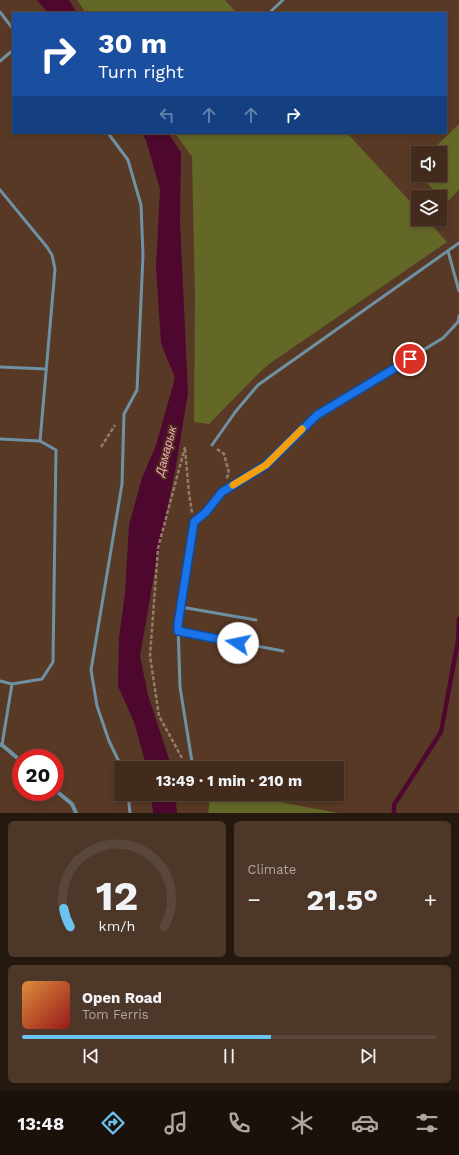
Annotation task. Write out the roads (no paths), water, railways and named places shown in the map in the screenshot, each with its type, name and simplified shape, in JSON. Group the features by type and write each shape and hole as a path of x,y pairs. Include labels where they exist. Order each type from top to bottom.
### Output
{"street":[{"path":"1,745 12,754"},
{"path":"64,797 72,804 76,813"}],"lane":[{"path":"270,12 283,0"},
{"path":"0,12 12,28"},
{"path":"0,61 12,51"},
{"path":"109,134 128,160 141,205 143,255 137,390 124,414 122,484 91,670 97,706 109,741 119,761"},
{"path":"0,190 52,255 55,269 40,441"},
{"path":"212,445 236,411 258,385 459,243"},
{"path":"448,251 459,291"},
{"path":"192,761 180,687 178,624 194,522 206,512 222,492 266,465 317,415 443,338 458,322 459,316"},
{"path":"0,367 46,369"},
{"path":"0,439 40,441 56,450 53,662 42,679 12,684 0,681"},
{"path":"181,607 256,620"},
{"path":"178,631 283,651"},
{"path":"1,745 12,684"},
{"path":"129,801 130,813"}],"water":[{"path":"37,0 69,0 76,12 47,12"},
{"name":"Дамарык","path":"143,134 169,134 181,152 180,221 188,393 176,466 154,575 140,656 148,695 170,761 145,761 134,722 118,686 119,638 125,593 129,525 142,478 156,445 175,378 161,343 156,267 160,189 146,140"},
{"path":"152,801 176,801 177,813 153,813"}],"waterway":[{"path":"394,813 394,805 441,732 458,641 459,619"}]}
